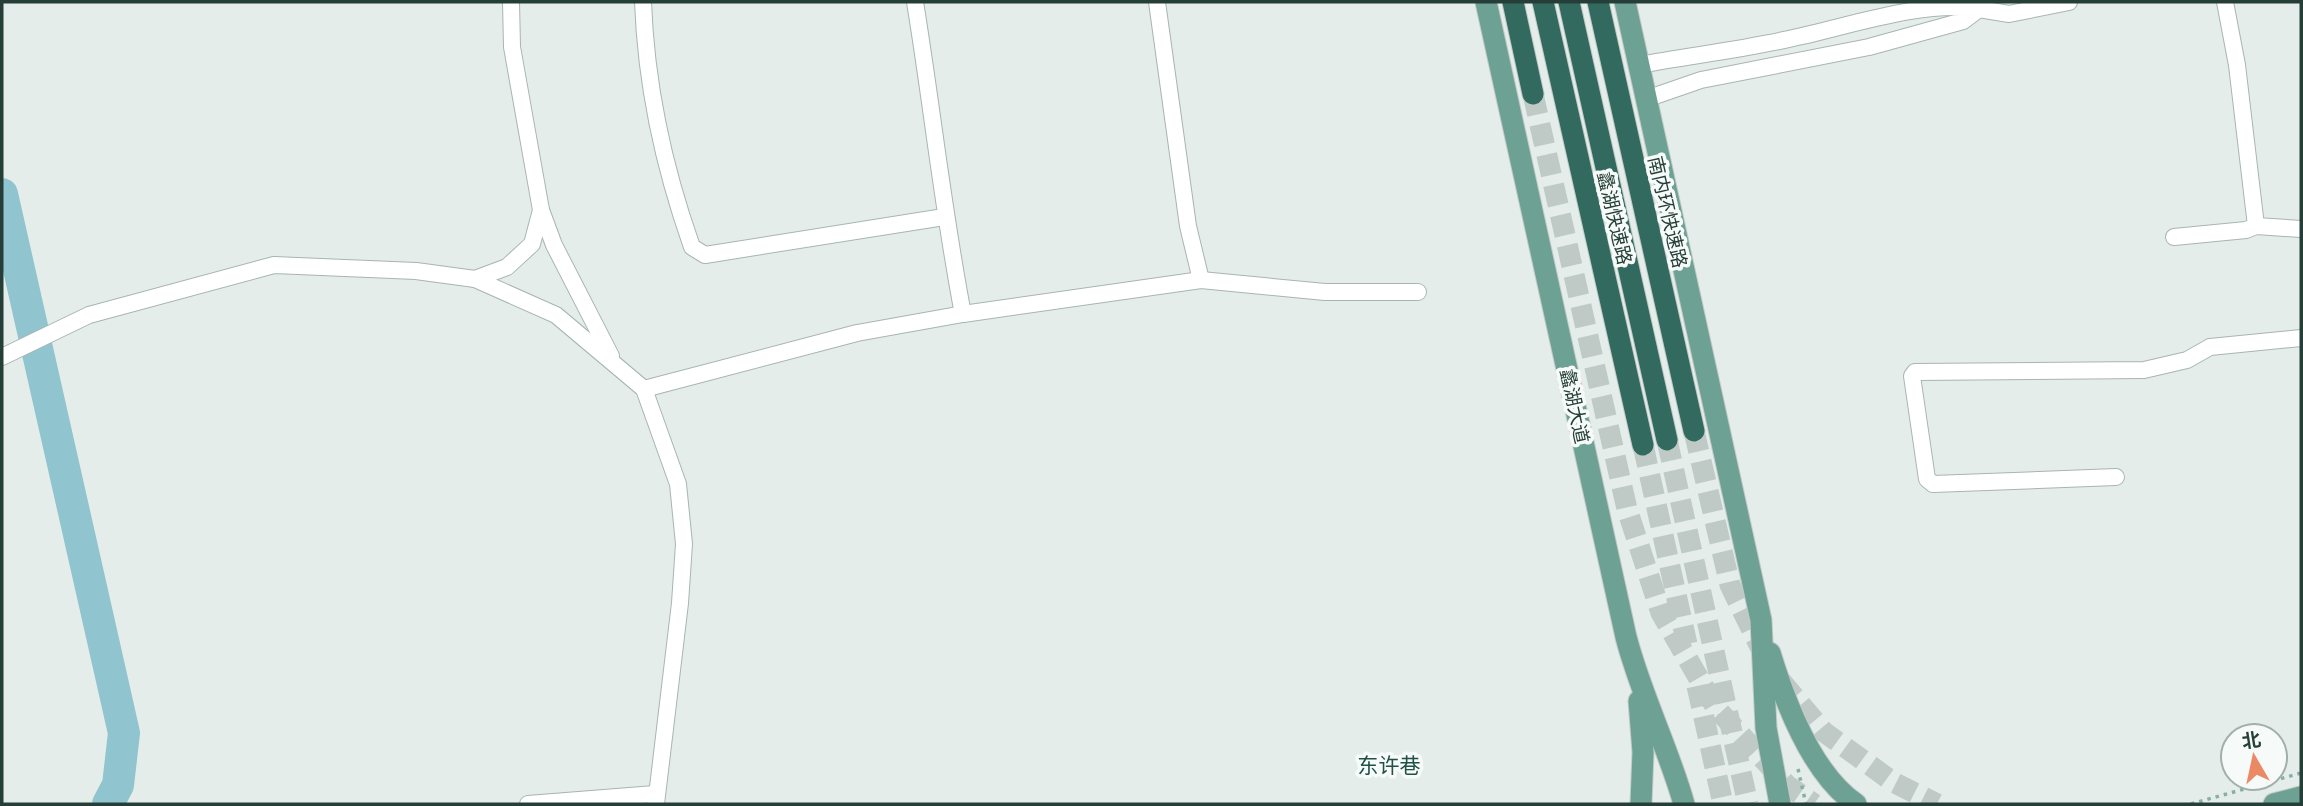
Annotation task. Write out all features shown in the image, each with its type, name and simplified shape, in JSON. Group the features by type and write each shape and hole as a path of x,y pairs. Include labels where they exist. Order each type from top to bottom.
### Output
{"highway":[{"path":"1513,2 1533,94"},
{"name":"蠡湖快速路","path":"1543,2 1643,445"},
{"name":"蠡湖快速路","path":"1569,2 1667,440"},
{"name":"南内环快速路","path":"1598,2 1694,432"}],"main road":[{"name":"蠡湖大道","path":"1486,2 1638,681 1674,766 1684,804"},
{"path":"1625,2 1761,620 1780,687 1808,747 1846,797 1856,804"},
{"path":"1761,620 1766,728 1780,804"},
{"path":"1638,681 1643,752 1640,804"},
{"path":"2274,804 2301,797"}],"street":[{"path":"511,2 512,47 541,210 554,245 614,361"},
{"path":"643,2 646,65 656,118 692,247 705,255 944,217"},
{"path":"915,2 943,181 944,217 963,314"},
{"path":"1157,2 1188,226 1201,281"},
{"path":"1639,65 1801,36 1847,24 1956,4 1980,5 2009,14 2069,2"},
{"path":"2225,2 2237,65 2256,226"},
{"path":"1646,99 1701,80 1869,47 1963,21 1980,5"},
{"path":"475,279 507,267 532,244 541,210"},
{"path":"2174,237 2246,230 2256,226 2301,229"},
{"path":"2,357 89,315 274,265 416,271 475,279 556,315 614,361 644,389 678,484 684,544 680,603 656,799 528,804"},
{"path":"644,389 857,333 963,314 1201,281 1325,292 1418,292"},
{"path":"2116,477 1933,484 1927,479 1912,376 1915,372 1968,370 2144,370 2187,360 2210,347 2301,338"}],"path":[{"path":"2191,804 2301,773"}],"waterway":[{"path":"2,194 124,733 118,785 108,804"}],"tunnel":[{"path":"1533,94 1627,509 1661,613 1716,708 1787,785 1814,804"},
{"path":"1694,431 1730,585 1764,655"},
{"path":"1667,440 1748,804"},
{"path":"1643,445 1687,644"},
{"path":"1781,681 1824,732 1893,782 1937,804"},
{"path":"1697,686 1723,804"}],"district":[{"name":"东许巷","path":"1389,766"}]}
